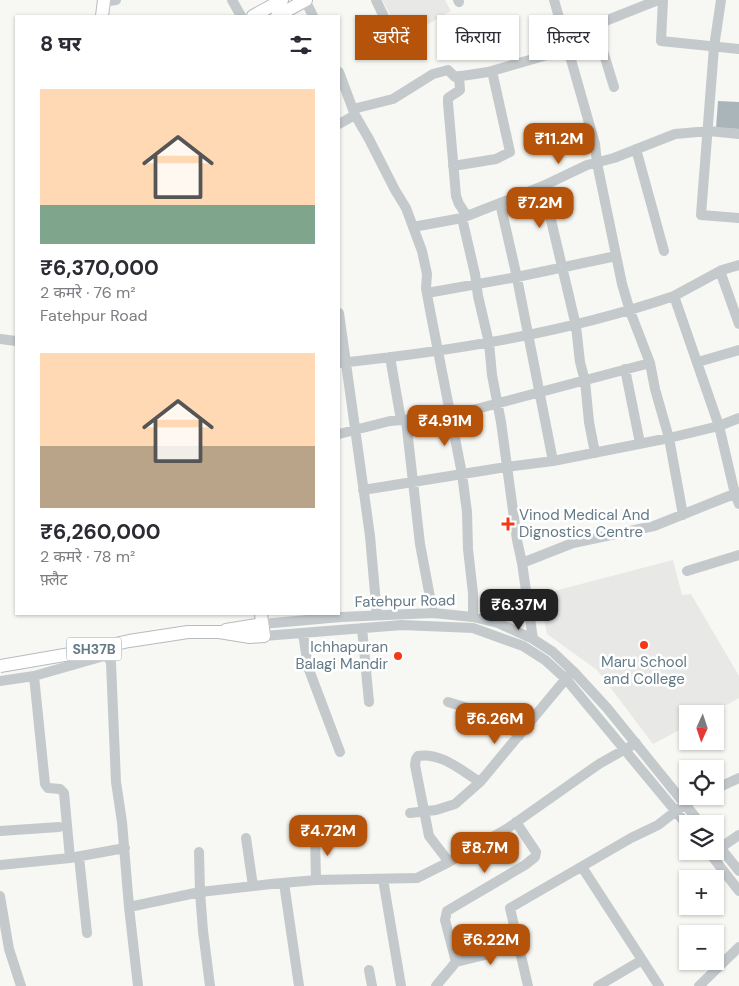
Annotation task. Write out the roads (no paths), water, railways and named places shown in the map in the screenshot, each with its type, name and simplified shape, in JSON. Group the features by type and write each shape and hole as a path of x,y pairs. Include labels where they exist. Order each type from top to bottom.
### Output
{"main road":[{"path":"95,15 105,0"},
{"path":"102,15 105,0"},
{"path":"255,15 282,0"},
{"path":"279,15 306,0"},
{"name":"SH37B","path":"0,666 76,653 129,640 188,632 219,632 256,625"}],"street":[{"path":"232,0 240,15"},
{"path":"306,0 313,15"},
{"path":"376,0 383,15"},
{"path":"554,0 558,15"},
{"path":"608,20 658,0"},
{"path":"663,0 661,41 739,49"},
{"path":"721,0 714,47 701,215 739,218"},
{"path":"340,123 354,112 392,99 433,74 448,70 455,77 492,71 530,60"},
{"path":"571,60 595,144 616,256 630,311 650,363 655,389 669,438 682,514"},
{"path":"605,60 614,87"},
{"path":"453,166 496,159 510,152 492,71"},
{"path":"340,75 354,112 406,208 422,251 427,274 427,293 450,416 460,455 467,512 473,617"},
{"path":"459,76 460,90 448,98 456,196 464,217 478,296 489,343 533,640"},
{"path":"413,227 464,217 542,186 587,165 675,134 708,131 739,134"},
{"path":"636,149 664,251"},
{"path":"542,186 576,326 595,453"},
{"path":"500,203 517,277 553,462"},
{"path":"427,293 517,277 616,256"},
{"path":"342,363 438,352 576,326 674,296 720,271 739,265"},
{"path":"720,271 739,324"},
{"path":"674,296 719,426 739,504"},
{"path":"340,330 342,363 356,430 370,536 377,615"},
{"path":"0,339 15,341"},
{"path":"698,362 739,350"},
{"path":"390,357 404,420 414,482 420,544 433,613"},
{"path":"340,434 390,421 450,416 650,363"},
{"path":"625,369 640,443"},
{"path":"363,490 506,467 553,462 669,438 719,426 739,418"},
{"path":"522,563 573,543 654,526 737,493"},
{"path":"687,571 739,555"},
{"name":"Fatehpur Road","path":"256,625 377,615 433,613 473,617 498,623 554,652 569,675 607,708 679,797"},
{"path":"256,625 303,633 424,625 473,628 523,646 569,675 625,749 679,815"},
{"path":"362,628 369,702"},
{"path":"303,633 308,667 340,752"},
{"path":"100,637 104,656"},
{"path":"0,681 34,676 104,656 109,658 111,663 116,782 125,848 129,907 138,986"},
{"path":"410,813 436,810 455,804 480,782 569,675"},
{"path":"34,676 45,784 48,788 60,789 64,793 87,934"},
{"path":"448,702 487,714 504,722 519,736"},
{"path":"129,907 200,892 253,886 316,880 417,878 449,862 516,822 599,764 636,743"},
{"path":"449,862 429,836 415,765 416,759 418,756 431,754 437,756 480,782"},
{"path":"724,785 739,778"},
{"path":"528,986 510,908 631,838 658,826 683,805"},
{"name":"Fatehpur Road","path":"686,805 694,815"},
{"path":"456,962 445,920 447,911 525,865 535,857 536,852 516,822"},
{"path":"0,831 59,826"},
{"path":"724,842 739,834"},
{"path":"314,835 316,880"},
{"path":"246,838 253,886"},
{"path":"0,864 74,858 125,848"},
{"path":"199,852 203,931 210,986"},
{"path":"724,852 738,869"},
{"path":"715,860 739,891"},
{"path":"582,867 658,986"},
{"path":"383,879 401,986"},
{"path":"284,883 299,986"},
{"path":"0,896 9,948 21,986"},
{"path":"436,986 456,962 485,955 518,943"},
{"path":"699,986 739,947"},
{"path":"598,986 642,960"},
{"path":"370,970 372,986"}],"place":[{"name":"Vinod Medical And Dignostics Centre","path":"508,524"},
{"name":"Maru School and College","path":"644,645"},
{"name":"Ichhapuran Balagi Mandir","path":"398,656"}]}
